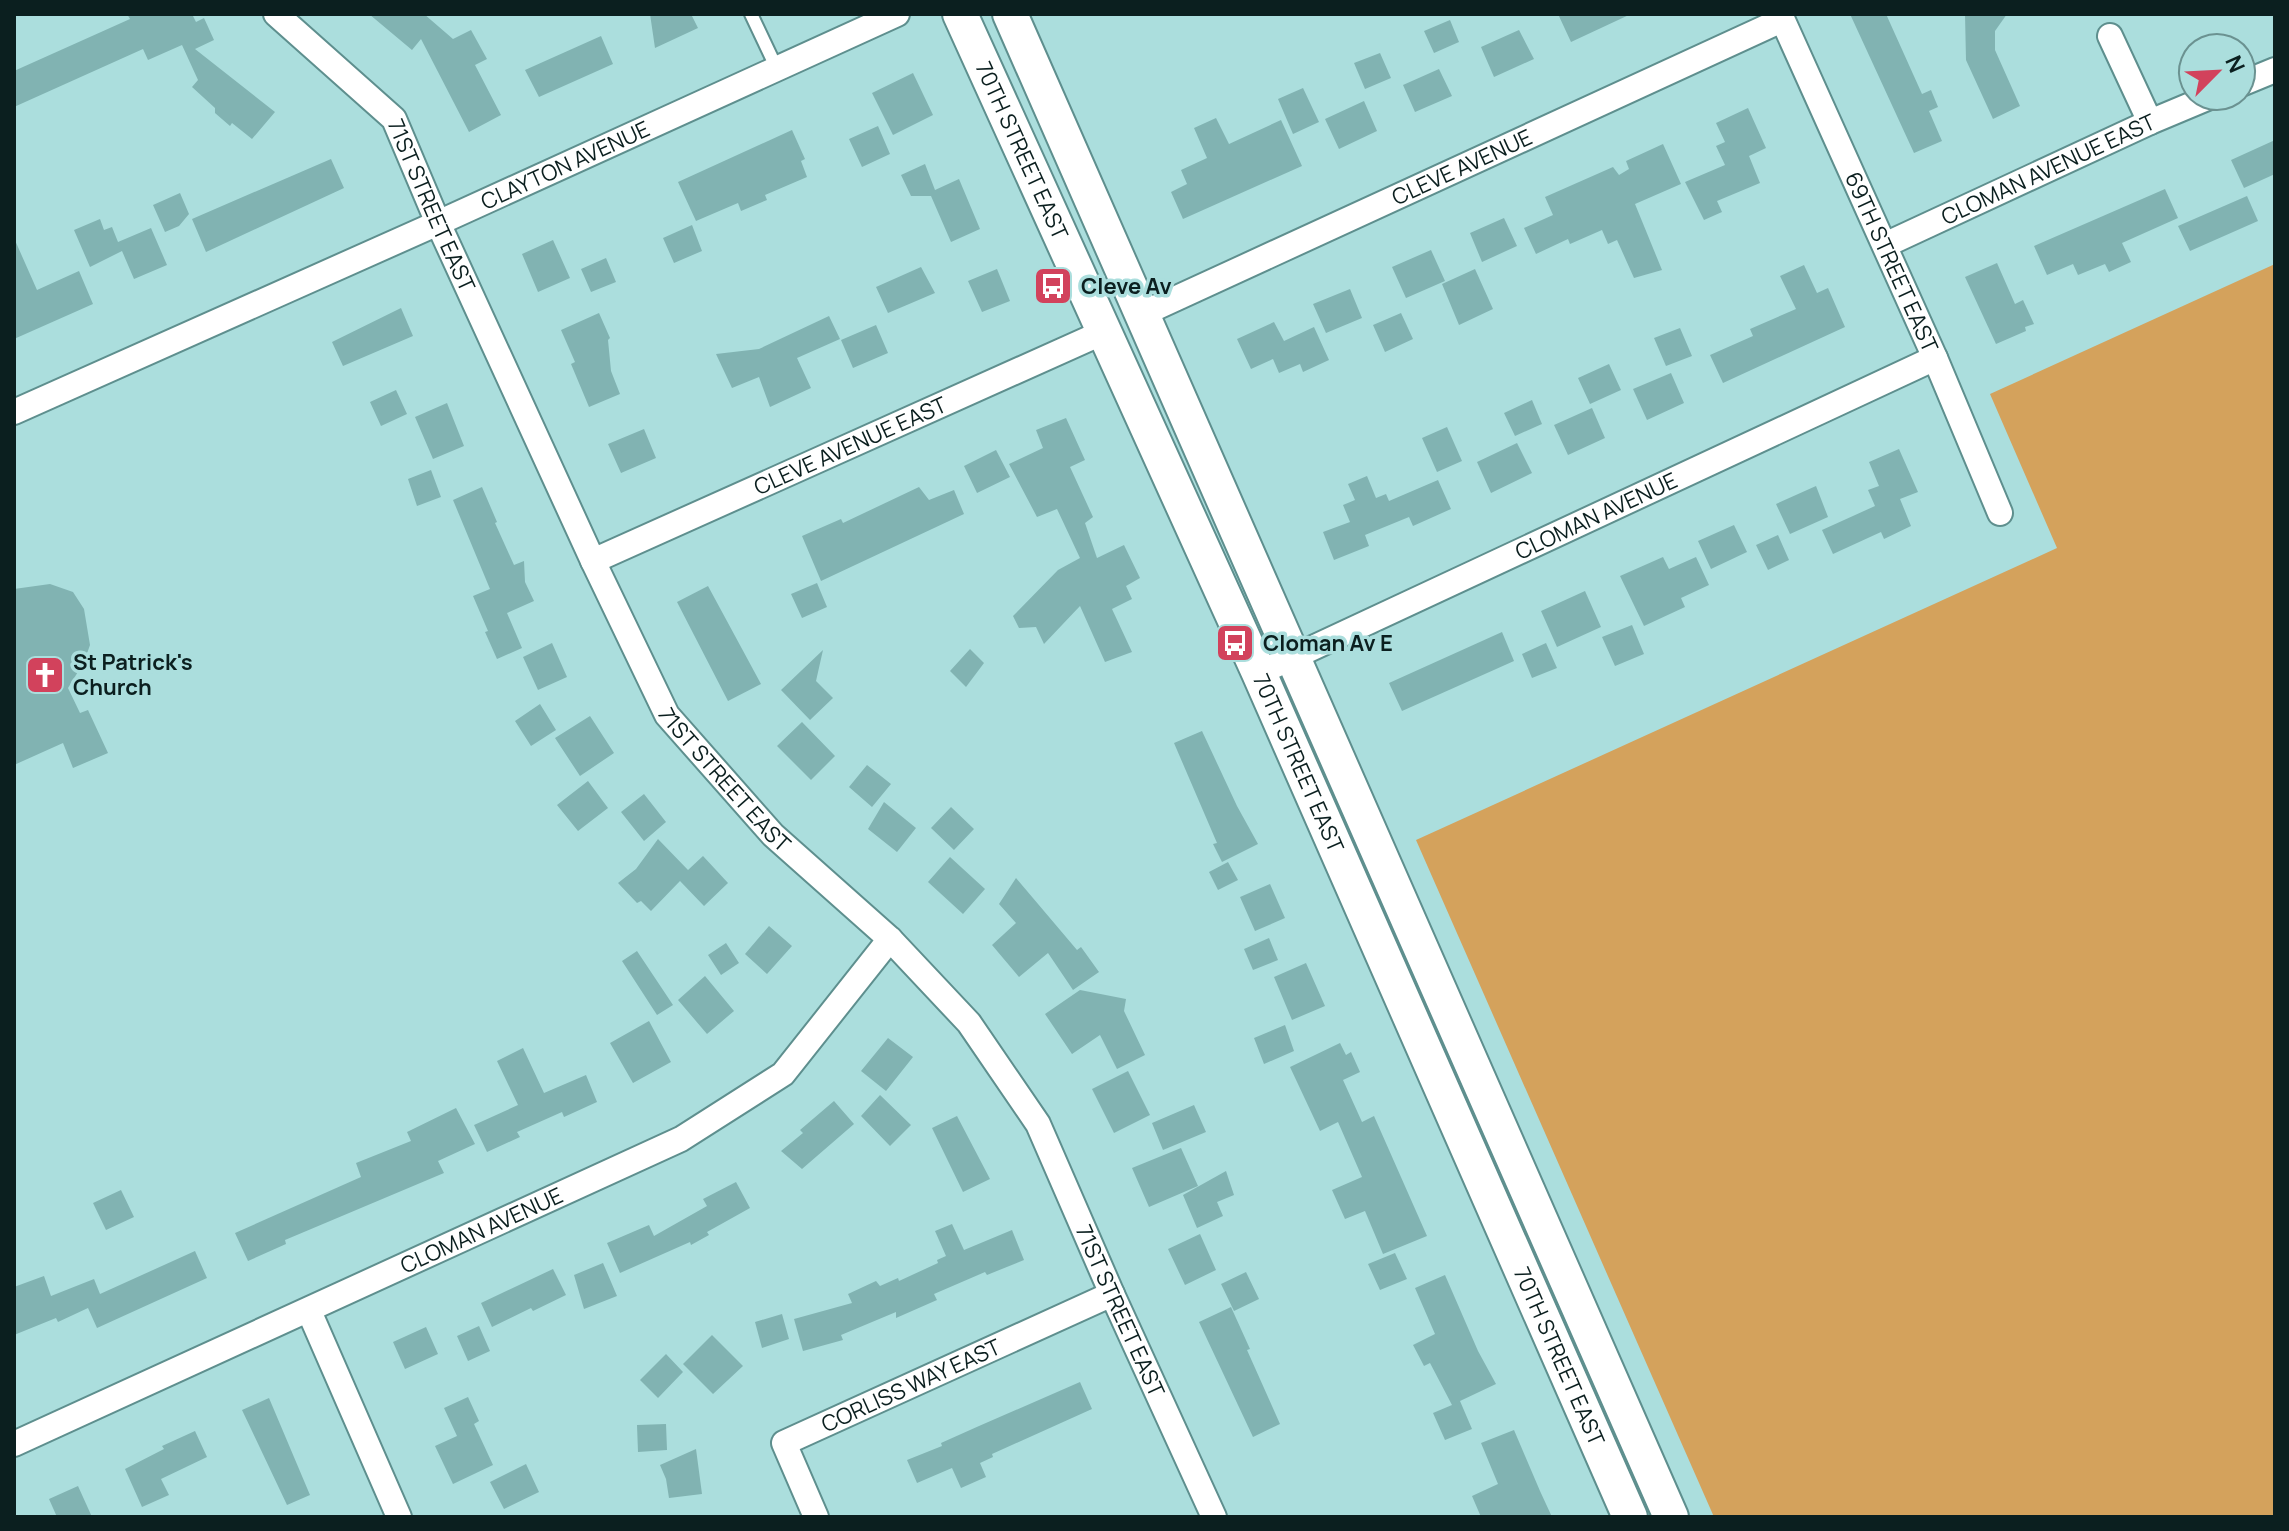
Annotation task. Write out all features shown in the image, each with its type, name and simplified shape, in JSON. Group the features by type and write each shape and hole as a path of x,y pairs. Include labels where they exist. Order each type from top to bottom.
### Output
{"main road":[{"name":"70TH STREET EAST","path":"960,14 1259,673 1630,1517"},
{"name":"70TH STREET EAST","path":"1010,14 1671,1517"}],"street":[{"name":"71ST STREET EAST","path":"276,14 394,119 438,223 667,715 773,835 890,939 969,1023 1038,1124 1214,1517"},
{"name":"CLAYTON AVENUE","path":"14,412 897,14"},
{"name":"CLEVE AVENUE","path":"1142,314 1781,17"},
{"name":"69TH STREET EAST","path":"1781,17 1935,358 2000,513"},
{"path":"2110,36 2150,122"},
{"name":"CLOMAN AVENUE EAST","path":"1885,245 2177,111"},
{"name":"CLEVE AVENUE EAST","path":"593,561 1106,331"},
{"name":"CLOMAN AVENUE","path":"1259,673 1935,358"},
{"name":"CLOMAN AVENUE","path":"14,1444 681,1139 783,1074 890,939"},
{"name":"CORLISS WAY EAST","path":"816,1517 784,1443 1112,1294"},
{"path":"309,1311 399,1517"}],"lane":[{"path":"751,14 777,69"}],"shaded area":[{"path":"2275,264 2275,1517 1714,1517 1416,840 2057,548 1990,394"}],"building":[{"path":"127,14 192,14 196,22 204,18 214,40 195,49 275,112 252,139 232,123 230,126 192,87 198,80 182,45 148,60 143,49 14,107 14,71 130,19"},
{"path":"369,14 424,14 453,39 471,30 487,59 475,65 501,115 469,132 421,39 412,50"},
{"path":"650,14 691,14 698,28 655,48"},
{"path":"1558,14 1631,14 1571,42"},
{"path":"1850,14 1886,14 1922,94 1931,90 1938,107 1929,111 1942,141 1914,153"},
{"path":"1965,14 2007,14 1995,31 1995,50 2020,106 1993,119 1966,60"},
{"path":"1450,20 1459,42 1434,53 1424,31"},
{"path":"1519,30 1534,59 1494,77 1481,47"},
{"path":"601,36 613,64 539,97 525,70"},
{"path":"1380,53 1391,78 1365,89 1354,63"},
{"path":"1439,69 1452,96 1415,112 1403,85"},
{"path":"913,73 933,115 893,135 872,93"},
{"path":"1303,88 1319,122 1293,134 1278,99"},
{"path":"1364,101 1377,131 1339,149 1325,119"},
{"path":"1748,108 1766,148 1749,156 1760,183 1717,201 1722,212 1704,220 1685,182 1725,165 1716,146 1725,142 1716,123"},
{"path":"1216,118 1229,144 1281,120 1302,166 1183,219 1171,192 1187,184 1181,170 1207,158 1194,128"},
{"path":"878,126 890,154 862,167 849,139"},
{"path":"792,130 805,159 801,161 807,177 765,195 767,200 741,211 738,203 696,221 678,182"},
{"path":"2275,140 2275,174 2244,188 2231,160"},
{"path":"1663,144 1681,184 1635,204 1662,270 1634,278 1617,240 1608,244 1602,230 1570,244 1568,239 1536,254 1524,228 1553,215 1545,197 1613,167 1619,175 1629,169 1626,161"},
{"path":"331,159 344,188 206,252 192,219"},
{"path":"925,164 935,190 959,179 980,229 951,242 931,196 911,196 901,175"},
{"path":"2165,189 2178,218 2122,243 2131,262 2109,272 2105,264 2078,275 2073,264 2047,275 2034,246"},
{"path":"180,193 189,214 179,226 165,232 153,205"},
{"path":"2247,196 2258,221 2190,251 2178,226"},
{"path":"1504,218 1517,246 1482,262 1470,233"},
{"path":"100,219 104,230 112,227 118,242 151,228 167,265 134,279 122,251 90,267 74,230"},
{"path":"692,225 702,251 674,263 663,238"},
{"path":"14,238 37,290 79,271 93,304 14,339"},
{"path":"553,240 570,278 538,292 522,254"},
{"path":"1431,250 1445,281 1406,298 1392,267"},
{"path":"606,258 616,282 591,292 581,269"},
{"path":"1997,263 2015,304 2023,300 2034,324 2025,327 2026,331 1996,344 1965,277"},
{"path":"1804,265 1817,293 1828,288 1845,327 1723,383 1710,355 1753,336 1750,329 1796,309 1780,276"},
{"path":"921,267 935,293 888,313 876,287"},
{"path":"997,269 1010,301 982,312 968,281"},
{"path":"1475,269 1493,309 1459,325 1442,284"},
{"path":"1350,289 1362,318 1326,333 1313,304"},
{"path":"401,308 413,336 343,366 332,342"},
{"path":"599,313 610,338 611,371 620,394 589,407 561,330"},
{"path":"1401,313 1413,339 1385,352 1373,325"},
{"path":"829,316 840,339 797,358 811,388 770,407 759,377 732,388 716,354 759,349"},
{"path":"1274,322 1284,341 1314,327 1329,360 1303,372 1300,364 1279,373 1273,359 1251,369 1237,339"},
{"path":"876,325 888,353 853,368 841,340"},
{"path":"1680,328 1692,356 1666,366 1654,338"},
{"path":"1609,364 1621,390 1590,404 1578,378"},
{"path":"1671,373 1684,403 1647,420 1633,389"},
{"path":"396,390 407,414 381,426 370,402"},
{"path":"1532,400 1542,424 1515,436 1504,413"},
{"path":"447,403 464,446 433,459 415,417"},
{"path":"1592,408 1605,438 1568,455 1554,425"},
{"path":"1066,418 1085,460 1070,467 1093,517 1085,523 1097,558 1124,545 1140,578 1126,586 1132,599 1112,609 1132,652 1105,662 1080,606 1044,644 1036,627 1019,628 1013,616 1058,570 1080,558 1057,509 1037,517 1009,464 1043,448 1036,430"},
{"path":"1447,427 1462,461 1437,472 1422,438"},
{"path":"644,429 656,458 621,473 608,444"},
{"path":"1517,443 1532,473 1491,493 1477,462"},
{"path":"1899,449 1918,492 1900,499 1911,526 1884,539 1881,532 1833,554 1822,530 1875,506 1868,490 1879,486 1869,462"},
{"path":"996,450 1010,477 977,493 964,466"},
{"path":"431,470 441,497 417,506 408,479"},
{"path":"1367,476 1376,498 1386,494 1389,501 1438,480 1451,509 1413,526 1409,517 1365,535 1369,546 1334,560 1323,532 1350,522 1343,505 1355,500 1348,484"},
{"path":"1816,486 1828,517 1790,534 1776,504"},
{"path":"482,487 514,565 524,561 525,582 534,601 507,613 522,648 497,659 473,596 490,589 453,500"},
{"path":"919,487 929,500 954,490 964,514 821,581 802,536 841,519 843,523"},
{"path":"1734,525 1747,552 1711,569 1698,541"},
{"path":"1778,535 1789,560 1768,570 1756,545"},
{"path":"1663,557 1669,569 1696,557 1709,585 1681,598 1685,607 1644,626 1620,576"},
{"path":"817,583 827,607 802,618 791,594"},
{"name":"St Patrick's Church","path":"50,584 73,592 84,609 90,645 84,662 68,688 80,713 88,710 108,753 73,768 63,743 14,765 14,589"},
{"path":"708,586 761,684 728,701 677,602"},
{"path":"1585,591 1601,627 1557,647 1541,611"},
{"path":"1632,625 1644,654 1615,666 1602,637"},
{"path":"1502,632 1514,661 1402,711 1389,683"},
{"path":"552,643 567,677 538,690 523,657"},
{"path":"1546,643 1557,668 1532,678 1522,654"},
{"path":"970,649 984,663 966,687 950,671"},
{"path":"823,650 816,681 833,698 810,720 781,690"},
{"path":"540,704 556,730 531,746 515,721"},
{"path":"590,716 614,753 580,776 555,738"},
{"path":"802,722 835,756 811,780 777,746"},
{"path":"1202,731 1258,844 1222,862 1213,844 1217,843 1174,743"},
{"path":"867,765 891,784 872,807 849,787"},
{"path":"588,781 608,808 578,831 557,805"},
{"path":"644,794 666,822 644,841 621,812"},
{"path":"884,802 916,828 897,852 868,829"},
{"path":"951,807 974,829 954,850 931,828"},
{"path":"658,839 688,870 703,856 728,883 704,906 680,881 651,911 641,901 637,903 618,883 636,869"},
{"path":"950,857 985,889 963,914 928,882"},
{"path":"1228,862 1238,880 1218,890 1209,872"},
{"path":"1016,878 1077,950 1081,947 1099,972 1073,990 1048,953 1019,977 992,945 1016,923 999,904"},
{"path":"1270,884 1285,918 1255,931 1240,897"},
{"path":"769,926 792,946 767,974 745,954"},
{"path":"1269,938 1278,960 1253,970 1244,949"},
{"path":"726,943 739,963 721,975 708,955"},
{"path":"637,951 673,1005 657,1015 622,961"},
{"path":"1306,963 1325,1006 1292,1020 1274,977"},
{"path":"705,976 734,1011 707,1034 678,1000"},
{"path":"1080,990 1126,999 1124,1011 1145,1055 1117,1069 1100,1035 1072,1054 1045,1014"},
{"path":"649,1021 671,1062 633,1083 610,1043"},
{"path":"1285,1025 1294,1051 1264,1064 1254,1038"},
{"path":"888,1038 913,1057 886,1091 861,1071"},
{"path":"1340,1043 1346,1055 1351,1052 1360,1072 1343,1080 1362,1122 1374,1116 1427,1236 1383,1254 1365,1211 1345,1219 1332,1190 1362,1177 1338,1122 1320,1131 1290,1067"},
{"path":"523,1048 544,1093 586,1075 597,1102 564,1117 562,1112 517,1132 520,1137 487,1152 474,1125 518,1105 497,1061"},
{"path":"1128,1071 1150,1115 1114,1133 1092,1089"},
{"path":"880,1095 911,1125 890,1146 861,1116"},
{"path":"834,1101 854,1124 802,1169 781,1151"},
{"path":"1194,1105 1206,1132 1163,1150 1152,1123"},
{"path":"456,1108 475,1144 438,1161 444,1173 285,1240 286,1244 248,1261 235,1233 361,1177 356,1163 411,1141 407,1132"},
{"path":"957,1116 990,1179 963,1192 932,1128"},
{"path":"1181,1148 1198,1186 1149,1207 1132,1168"},
{"path":"1226,1171 1234,1195 1217,1202 1223,1216 1197,1228 1183,1195"},
{"path":"736,1182 750,1208 707,1232 709,1235 691,1245 690,1242 620,1273 607,1243 649,1225 654,1236 707,1206 703,1199"},
{"path":"121,1190 134,1217 106,1230 93,1203"},
{"path":"952,1224 964,1250 1012,1230 1024,1260 987,1275 985,1272 934,1294 937,1300 896,1318 896,1312 841,1335 843,1340 803,1351 794,1319 852,1303 848,1294 876,1281 880,1286 898,1278 899,1281 938,1263 937,1260 946,1256 935,1231"},
{"path":"1200,1234 1216,1270 1185,1285 1168,1249"},
{"path":"195,1251 207,1278 97,1328 88,1308 58,1322 56,1318 14,1335 14,1287 44,1276 51,1296 94,1279 100,1294"},
{"path":"1395,1253 1407,1279 1380,1290 1368,1264"},
{"path":"603,1263 617,1296 584,1309 574,1275"},
{"path":"553,1269 566,1295 492,1327 481,1303"},
{"path":"1246,1272 1259,1299 1234,1311 1221,1284"},
{"path":"1445,1275 1496,1384 1460,1401 1472,1429 1445,1440 1433,1413 1452,1405 1430,1363 1424,1366 1413,1345 1435,1334 1415,1288"},
{"path":"1231,1307 1280,1424 1253,1437 1199,1322"},
{"path":"782,1314 789,1339 762,1348 755,1322"},
{"path":"479,1326 490,1351 468,1361 457,1336"},
{"path":"426,1327 438,1354 405,1369 393,1342"},
{"path":"712,1335 743,1366 713,1394 683,1364"},
{"path":"666,1354 683,1372 658,1398 640,1380"},
{"path":"1080,1382 1092,1409 992,1454 993,1457 980,1463 986,1477 961,1488 952,1468 917,1483 907,1460"},
{"path":"468,1397 479,1421 474,1424 493,1465 453,1484 435,1446 457,1436 444,1408"},
{"path":"269,1398 310,1495 287,1505 242,1410"},
{"path":"666,1424 667,1450 638,1452 637,1425"},
{"path":"1514,1430 1552,1517 1481,1517 1472,1496 1498,1484 1481,1443"},
{"path":"195,1431 207,1457 161,1479 169,1495 142,1507 125,1469 164,1449 162,1446"},
{"path":"696,1449 702,1494 669,1498 660,1465"},
{"path":"526,1464 539,1492 504,1509 490,1482"},
{"path":"78,1486 92,1517 57,1517 49,1499"}],"place":[{"name":"Cleve Av","path":"1053,286"},
{"name":"Cloman Av E","path":"1235,643"},
{"name":"St Patrick's Church","path":"45,675"}]}
